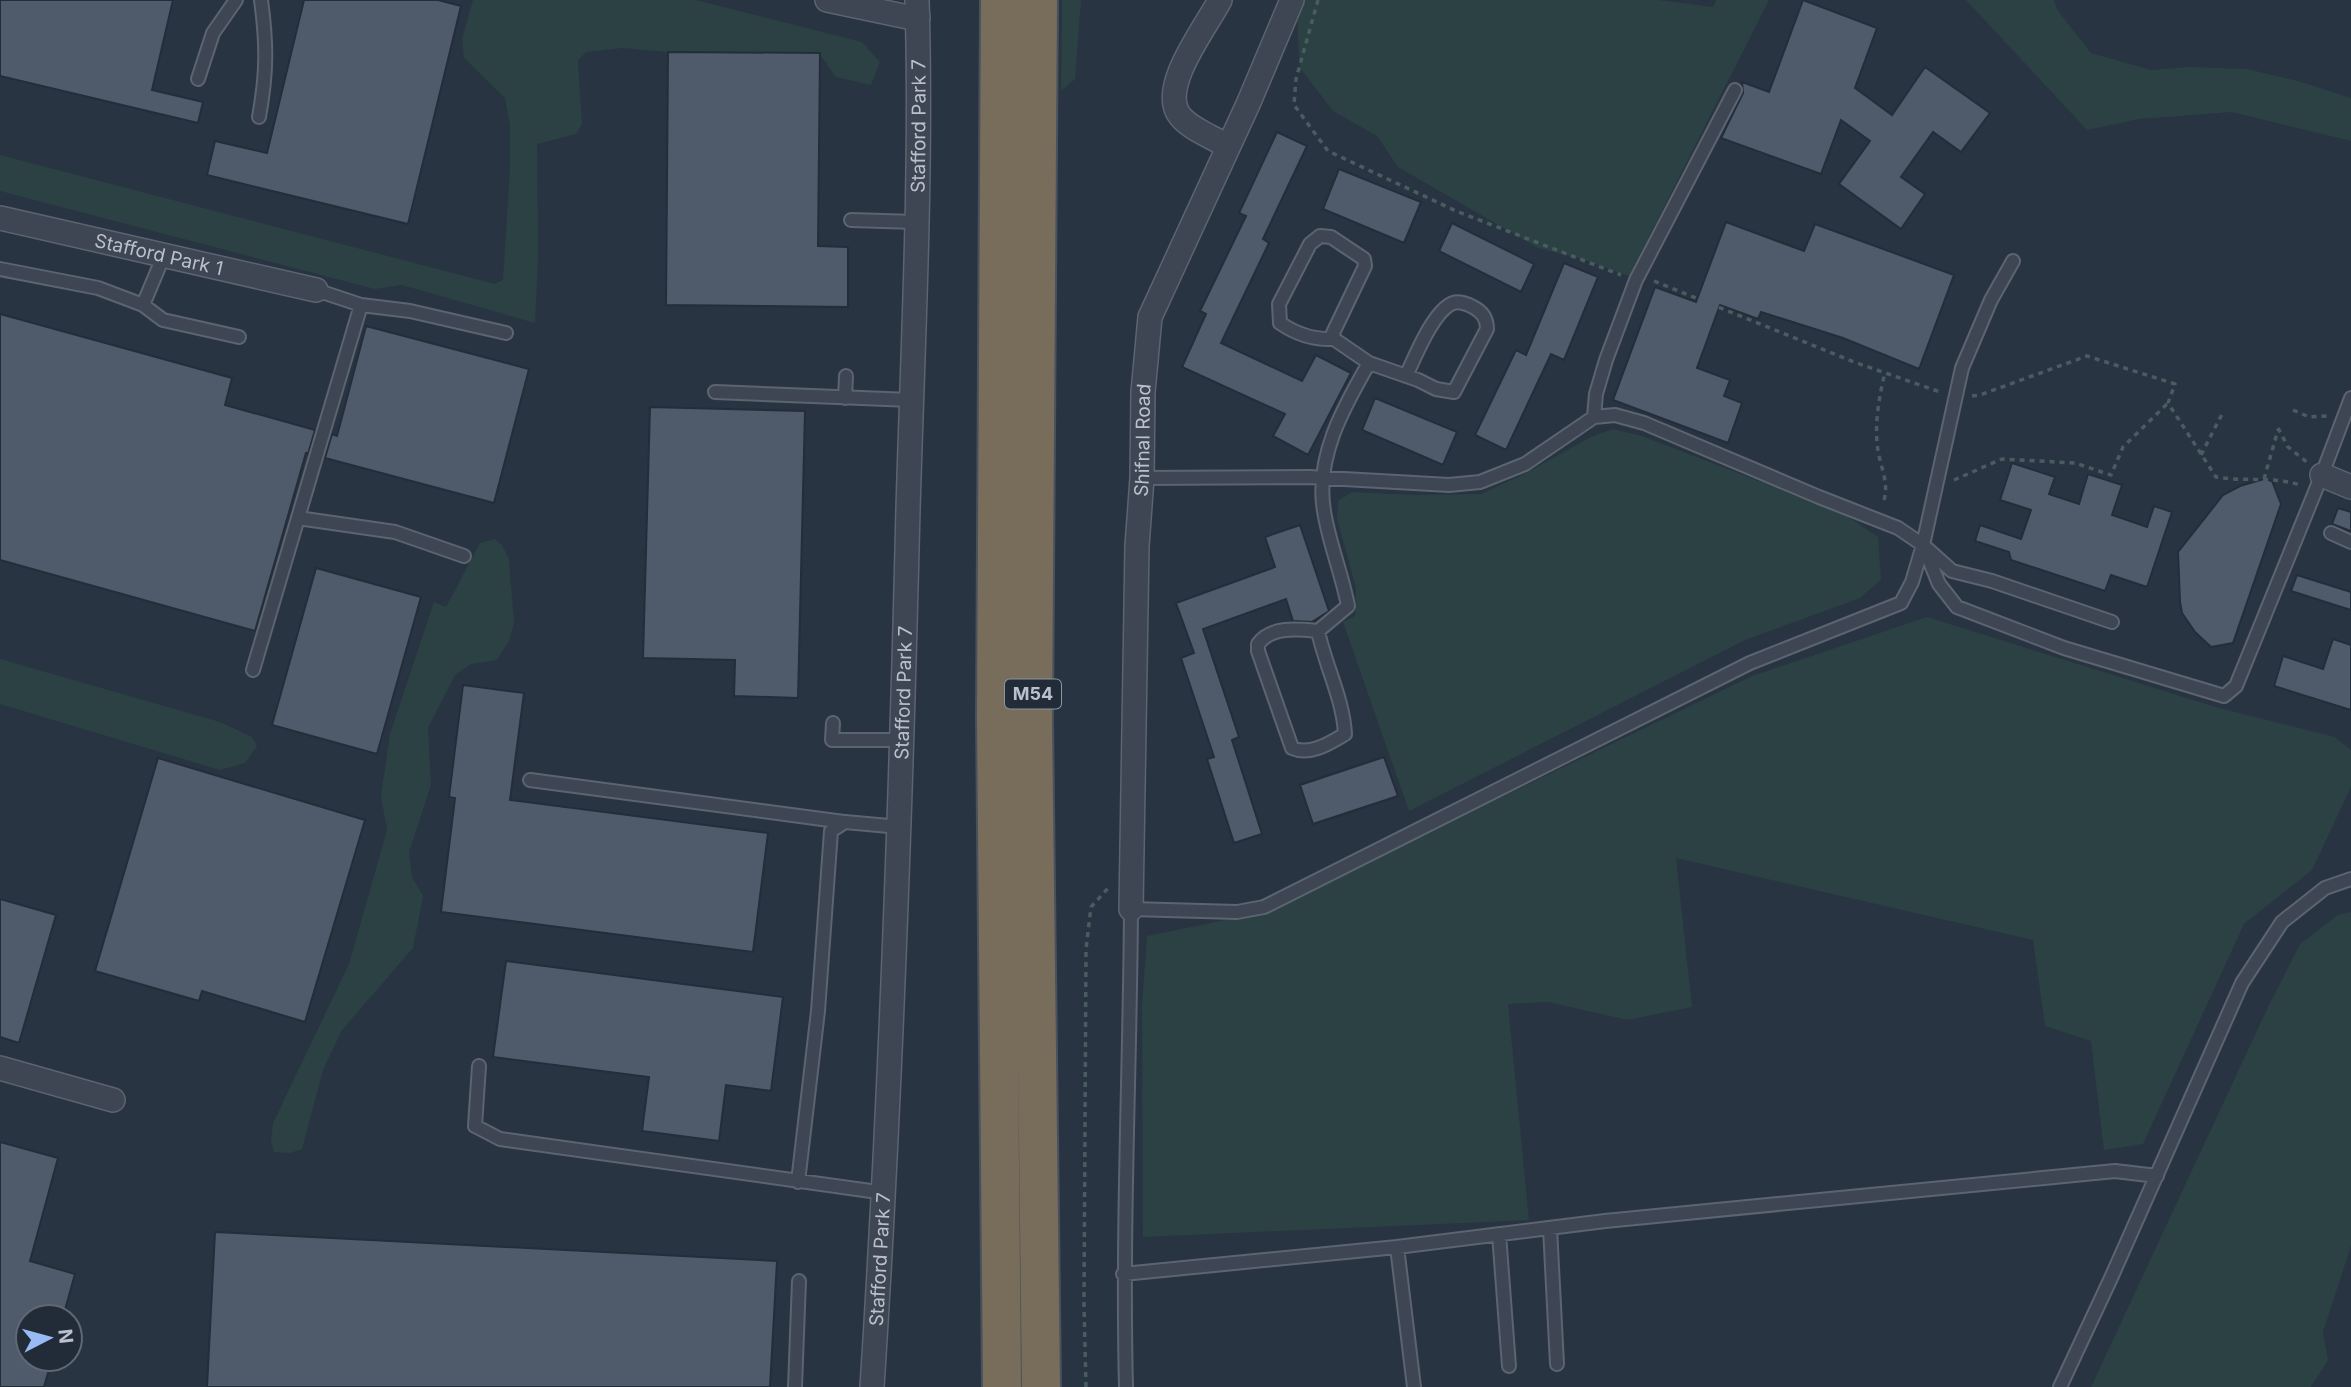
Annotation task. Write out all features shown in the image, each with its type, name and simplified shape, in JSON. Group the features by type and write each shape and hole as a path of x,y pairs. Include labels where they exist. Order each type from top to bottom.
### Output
{"highway":[{"name":"M54","path":"1000,0 996,731 1002,1387"},
{"name":"M54","path":"1038,0 1033,720 1041,1387"}],"street":[{"path":"827,0 908,17 918,8"},
{"path":"1220,0 1179,74 1174,90 1174,102 1178,114 1187,122 1227,146"},
{"name":"Shifnal Road","path":"1131,909 1137,546 1142,478 1143,392 1150,317 1249,102 1292,0"},
{"name":"Stafford Park 7","path":"873,1387 885,1193 900,827 916,222 918,8"},
{"name":"Stafford Park 1","path":"0,218 316,290"},
{"path":"2314,472 2351,487"},
{"path":"0,1068 113,1100"}],"lane":[{"path":"198,79 213,33 236,0"},
{"path":"259,117 267,57 261,0"},
{"path":"1594,417 1596,394 1606,360 1637,278 1735,90"},
{"path":"851,220 916,222"},
{"path":"1334,339 1336,324 1365,266 1360,255 1331,237 1321,236 1310,243 1279,304 1280,323 1291,330 1318,340 1334,339 1369,363 1436,389 1454,392 1487,329 1487,320 1475,307 1459,302 1451,304 1436,319 1406,376"},
{"path":"143,305 164,256"},
{"path":"1126,1387 1123,1274 1130,1058 1131,909 1237,912 1264,907 1750,663 1900,603 1912,582 1923,545 1962,368 1991,300 2013,261"},
{"path":"0,269 98,288 143,305 163,320 239,337"},
{"path":"316,290 361,305 410,311 506,333"},
{"path":"253,670 361,305"},
{"path":"1318,631 1338,698 1345,734 1327,745 1301,752 1292,748 1258,651 1258,644 1263,636 1272,632 1300,629 1318,631 1348,606 1324,511 1322,489 1328,444 1369,363"},
{"path":"845,398 846,376"},
{"path":"715,392 911,400"},
{"path":"1923,545 1939,584 1957,607 2064,648 2224,696 2236,685 2314,472 2341,424 2351,398"},
{"path":"1142,478 1324,478 1449,485 1480,482 1525,464 1594,417 1615,415 1644,423 1898,528 1952,570 2112,622"},
{"path":"298,518 395,532 464,556"},
{"path":"2331,533 2351,542"},
{"path":"832,723 832,740 902,740"},
{"path":"530,780 900,827"},
{"path":"799,1182 818,1011 831,831 845,822"},
{"path":"2060,1387 2242,983 2282,922 2325,888 2351,879"},
{"path":"479,1066 475,1126 500,1139 885,1193"},
{"path":"1123,1274 2115,1171 2157,1176"},
{"path":"1550,1228 1557,1364"},
{"path":"1499,1234 1509,1366"},
{"path":"1397,1247 1414,1387"},
{"path":"795,1387 799,1281"}],"path":[{"path":"1318,0 1296,79 1294,105 1328,151 1455,211 1536,241 1595,267 1637,278 1955,397 1980,395 2087,356 2175,384 2168,403 2123,447 2111,475 2075,463 2002,459 1954,480"},
{"path":"1884,500 1887,489 1878,448 1879,399 1885,373"},
{"path":"2168,403 2216,477 2237,481 2286,481 2302,486 2314,472 2288,447 2278,428 2264,479"},
{"path":"2293,410 2309,417 2327,416 2341,424"},
{"path":"2202,455 2222,414"},
{"path":"1086,1387 1086,949 1091,907 1109,889 1131,844"}],"green space":[{"path":"473,0 696,0 862,42 880,62 871,85 836,77 819,53 668,52 622,48 586,52 578,61 582,124 576,134 537,144 538,257 535,323 402,285 375,289 0,191 0,155 495,284 503,280 510,126 505,98 464,58 462,39"},
{"path":"1062,0 1081,0 1075,79 1061,91"},
{"path":"1305,0 1659,0 1713,7 1716,0 1769,0 1629,276 1582,259 1538,248 1398,167 1377,136 1333,111 1300,68 1297,21"},
{"path":"1966,0 2054,0 2058,11 2091,53 2151,70 2188,67 2247,69 2298,81 2351,98 2351,141 2232,112 2139,119 2087,130"},
{"path":"1613,429 1642,436 1844,514 1878,537 1881,580 1860,598 1745,640 1409,811 1343,622 1355,616 1356,588 1337,519 1338,501 1352,492 1481,494 1591,437"},
{"path":"495,539 502,545 509,559 514,623 509,641 497,660 471,664 455,675 428,728 431,785 409,852 412,877 423,896 413,948 342,1030 323,1070 302,1149 290,1153 274,1152 271,1141 273,1123 349,964 387,830 381,796 390,734 434,602 446,607 480,543"},
{"path":"1927,617 2219,708 2335,737 2351,750 2351,787 2312,870 2244,924 2143,1144 2104,1150 2091,1041 2045,1026 2033,940 1676,858 1692,1007 1627,1020 1548,1002 1508,1004 1529,1220 1143,1237 1142,1004 1147,936 1264,912 1752,676"},
{"path":"0,659 220,722 252,737 257,746 245,763 220,770 0,704"},
{"path":"2351,912 2351,1246 2323,1332 2328,1360 2311,1387 2091,1387 2300,944 2338,915"}],"building":[{"path":"0,0 173,0 152,90 203,102 198,123 0,76"},
{"path":"304,0 438,0 461,6 408,224 207,175 215,141 267,153"},
{"path":"1803,0 1877,28 1855,88 1892,115 1925,67 1990,113 1961,152 1933,132 1901,177 1925,194 1901,229 1839,184 1870,141 1841,120 1821,174 1721,138 1743,93 1742,82 1769,92"},
{"path":"668,52 820,53 818,246 848,247 848,307 666,305"},
{"path":"1277,132 1307,146 1263,239 1269,243 1221,343 1302,381 1316,355 1351,373 1308,455 1273,436 1285,414 1182,367 1206,314 1200,311 1246,216 1239,213"},
{"path":"1339,169 1421,202 1404,243 1323,209"},
{"path":"1726,222 1804,251 1815,224 1954,275 1919,369 1843,338 1761,312 1758,319 1720,305 1697,368 1730,380 1724,396 1742,403 1728,443 1613,400 1655,287 1696,302"},
{"path":"1452,223 1534,264 1521,292 1439,251"},
{"path":"1564,263 1598,277 1564,360 1551,354 1506,450 1475,435 1516,350 1526,355"},
{"path":"0,314 232,378 225,405 315,430 255,631 0,560"},
{"path":"366,326 529,369 494,503 325,458 332,434 337,436"},
{"path":"1375,398 1457,432 1443,465 1362,430"},
{"path":"650,407 805,411 798,698 734,696 735,660 643,658"},
{"path":"2012,463 2055,477 2049,494 2079,504 2088,474 2122,485 2112,515 2147,527 2154,506 2172,512 2147,587 2111,575 2105,591 2011,560 2009,552 1975,541 1980,525 2021,539 2031,510 2000,500"},
{"path":"2264,479 2272,481 2281,504 2233,643 2211,647 2195,632 2182,613 2178,552 2223,495 2240,486"},
{"path":"2338,508 2351,512 2351,531 2332,524"},
{"path":"1300,525 1329,611 1312,622 1293,621 1286,599 1203,629 1239,737 1232,740 1262,834 1234,843 1207,759 1214,757 1181,658 1194,653 1176,603 1275,567 1265,537"},
{"path":"316,568 421,597 377,754 272,725"},
{"path":"2297,575 2351,592 2351,610 2291,591"},
{"path":"2333,639 2351,645 2351,710 2274,686 2283,656 2323,669"},
{"path":"463,685 524,693 510,800 768,833 753,952 441,912 455,798 449,797"},
{"path":"1384,757 1398,796 1313,824 1300,785"},
{"path":"158,758 365,820 305,1022 202,991 199,1001 95,971"},
{"path":"0,899 56,915 19,1043 0,1037"},
{"path":"506,961 783,997 771,1091 726,1085 719,1141 642,1131 649,1077 493,1057"},
{"path":"0,1142 58,1158 30,1261 75,1274 67,1303 14,1303 14,1373 48,1373 44,1387 0,1387"},
{"path":"215,1232 777,1261 770,1387 207,1387"}]}
